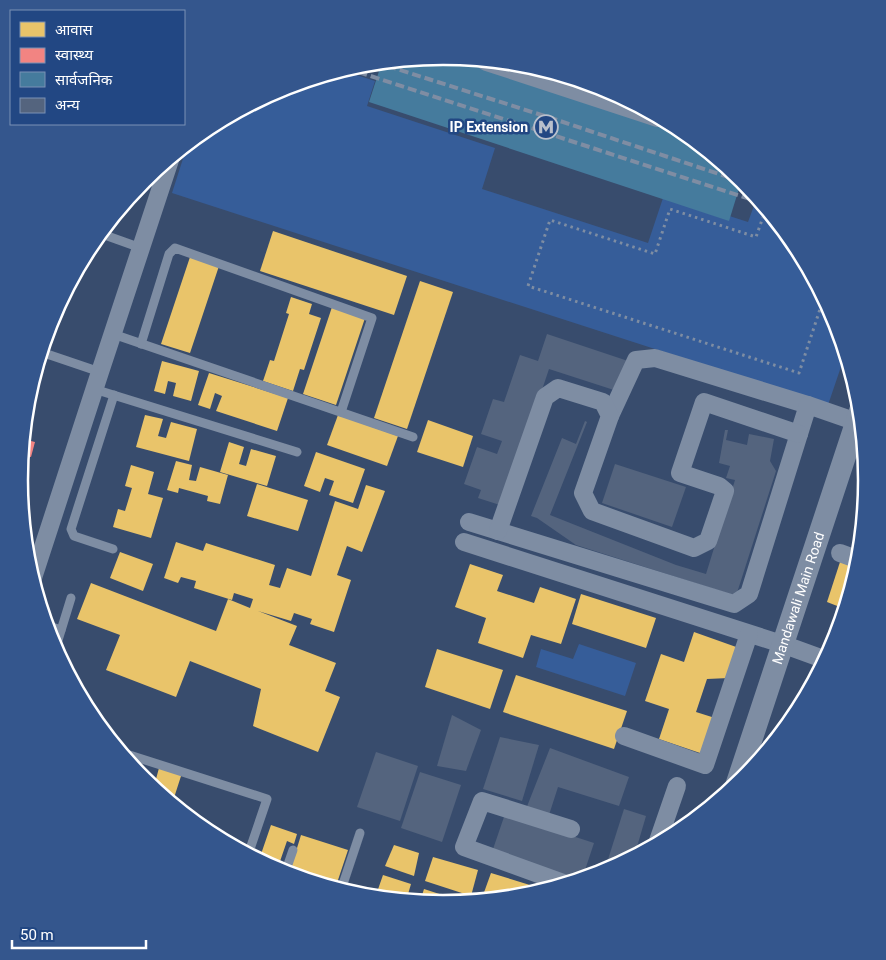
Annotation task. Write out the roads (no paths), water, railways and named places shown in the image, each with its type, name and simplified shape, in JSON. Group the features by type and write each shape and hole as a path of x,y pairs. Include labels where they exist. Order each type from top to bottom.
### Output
{"street":[{"path":"523,72 617,102"},
{"path":"37,567 168,169"},
{"path":"799,434 704,402 680,473 719,486 725,491 708,541 694,548 592,511 583,493 610,416 636,360 655,358 808,405 855,424"},
{"path":"498,531 546,397 558,388 603,402 610,416"},
{"path":"469,522 734,604 749,594 808,405"},
{"name":"Mandawali Main Road","path":"742,769 782,644 856,432"},
{"path":"464,542 819,657"},
{"path":"840,553 852,557"},
{"path":"624,736 706,765 749,634"},
{"path":"661,834 677,786"},
{"path":"555,880 464,847 482,801 571,829"}],"lane":[{"path":"107,237 141,248"},
{"path":"140,344 169,254 175,248 372,318 341,412"},
{"path":"113,334 413,437"},
{"path":"47,354 100,372"},
{"path":"94,389 297,452"},
{"path":"113,549 74,536 71,529 114,395"},
{"path":"59,638 71,598"},
{"path":"55,628 61,630"},
{"path":"133,756 267,799 250,848"},
{"path":"342,883 360,833"},
{"path":"288,865 293,850"}],"railway":[{"path":"393,68 726,176"},
{"path":"360,73 748,199"}],"place":[{"name":"IP Extension","path":"546,127"}]}
